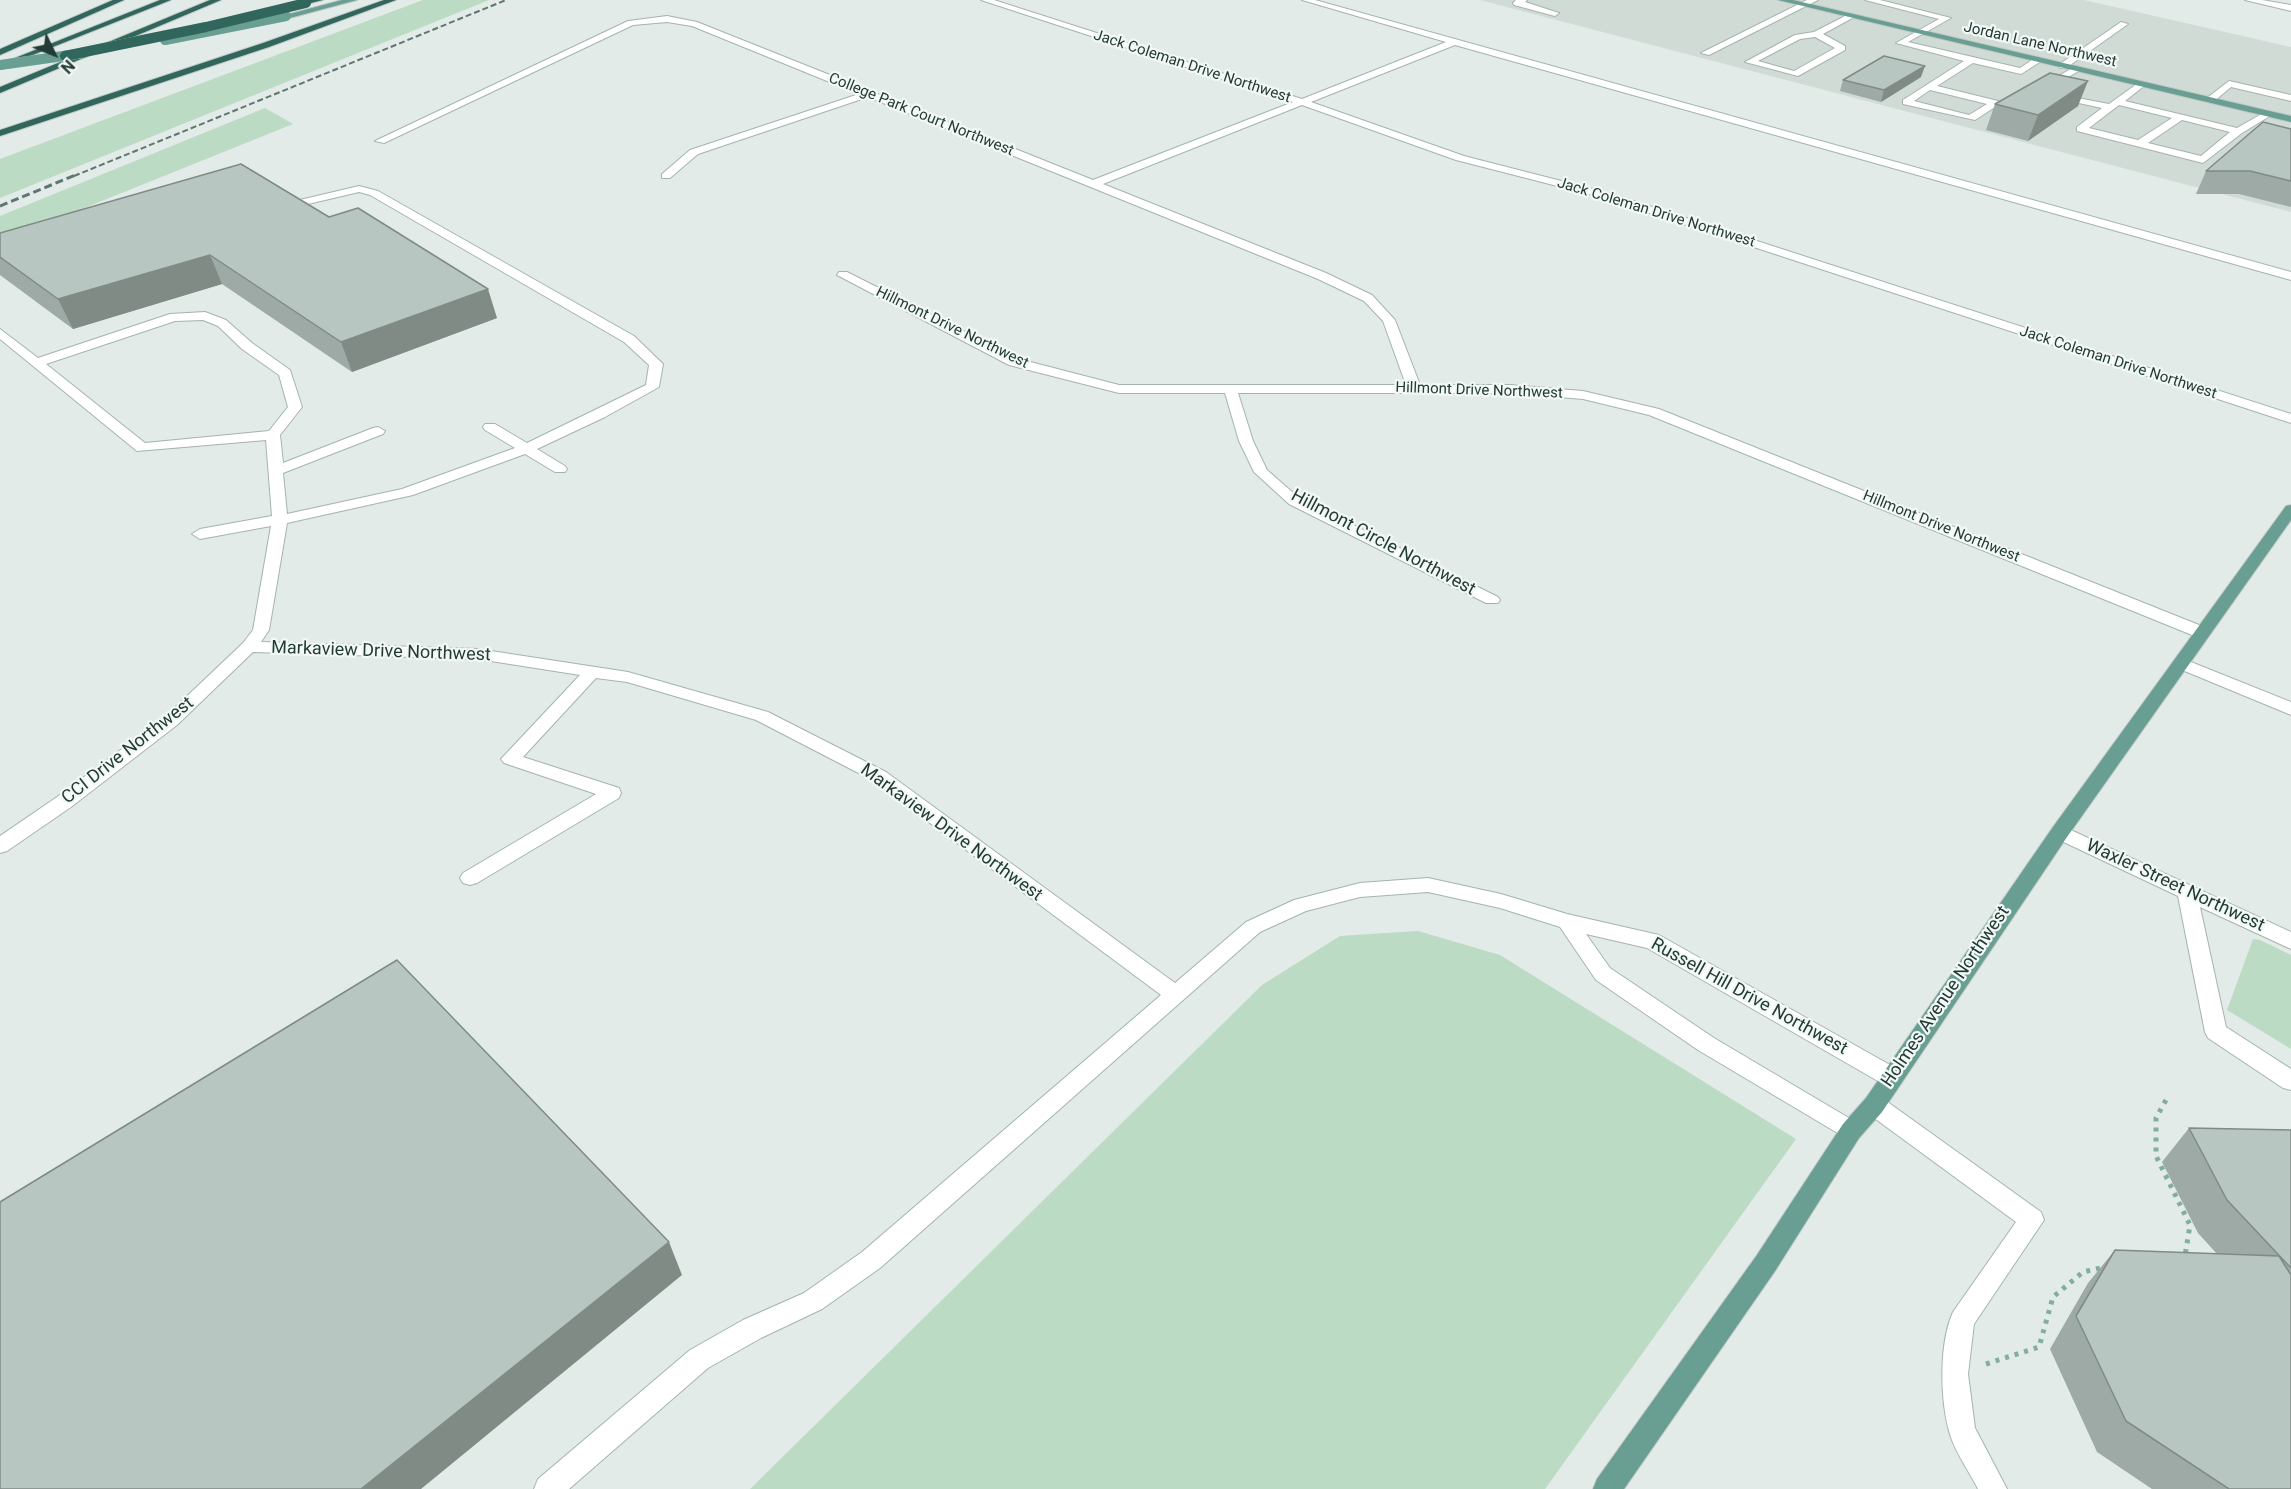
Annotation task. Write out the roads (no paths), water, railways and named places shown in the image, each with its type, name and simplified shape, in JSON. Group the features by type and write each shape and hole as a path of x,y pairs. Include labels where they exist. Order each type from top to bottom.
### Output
{"highway":[{"path":"0,52 120,0"},
{"path":"0,65 167,0"},
{"path":"0,90 217,0"},
{"path":"64,56 216,25 319,0"},
{"path":"0,133 266,45 392,0"}],"main road":[{"path":"0,65 64,56 286,16 353,0"},
{"name":"Jordan Lane Northwest","path":"1782,0 2291,119"},
{"name":"Holmes Avenue Northwest","path":"1606,1489 1766,1263 1851,1131 1874,1105 2060,832 2291,509"}],"street":[{"name":"Jack Coleman Drive Northwest","path":"985,0 1300,101 1460,158 1608,196 2291,419"},
{"path":"1306,0 2291,276"},
{"path":"1523,0 1517,3 1555,13"},
{"path":"1706,53 1815,0"},
{"path":"1869,0 1947,18 1900,43 2020,71 2038,60"},
{"path":"2249,0 2291,8"},
{"path":"1834,12 1850,4"},
{"path":"1816,34 1842,48 1795,74 1750,62 1798,37 1816,34 1852,16"},
{"name":"College Park Court Northwest","path":"380,141 631,22 667,19 694,24 1322,276 1368,298 1389,320 1414,388"},
{"path":"2063,66 2124,24"},
{"path":"1094,184 1300,101 1455,42"},
{"path":"1928,87 1995,103 1971,118 1905,102 1928,87 1971,60"},
{"path":"2077,69 2037,92 2081,103 2115,105 2180,117 2238,131"},
{"path":"2141,84 2081,129 2203,160 2238,131 2268,114"},
{"path":"2210,100 2229,84 2291,98"},
{"path":"666,176 694,152 868,94"},
{"path":"2140,144 2180,117"},
{"path":"200,534 349,505 434,484 526,449 652,387 656,364 629,339 374,193 359,189 291,205"},
{"name":"Hillmont Drive Northwest","path":"843,275 1014,362 1119,389 1510,388 1583,395 1654,412 2203,633"},
{"path":"0,333 142,448 273,435 296,407 285,373 247,346 222,323 205,316 174,317 38,362"},
{"name":"Hillmont Circle Northwest","path":"1230,388 1246,441 1261,472 1294,501 1492,600"},
{"path":"490,428 560,469"},
{"path":"276,471 378,431"},
{"name":"CCI Drive Northwest","path":"0,846 64,802 171,721 249,646 261,630 280,519 273,435"},
{"name":"Markaview Drive Northwest","path":"249,646 478,654 628,676 762,716 879,776 1175,994"},
{"path":"2181,663 2291,709"},
{"path":"470,878 612,793 510,759 593,671"},
{"name":"Waxler Street Northwest","path":"2060,832 2291,941"},
{"name":"Russell Hill Drive Northwest","path":"548,1489 699,1359 752,1329 813,1301 871,1260 1253,927 1301,905 1360,890 1428,885 1501,901 1567,922 1652,940 1891,1077"},
{"path":"2187,892 2216,1032 2291,1081"},
{"path":"1567,922 1603,974 1706,1044 1851,1131"},
{"path":"1874,1105 2032,1220 1962,1320 1955,1374 1962,1431 1992,1489"}],"railway":[{"path":"74,176 506,0"},
{"path":"0,206 78,174"}]}
